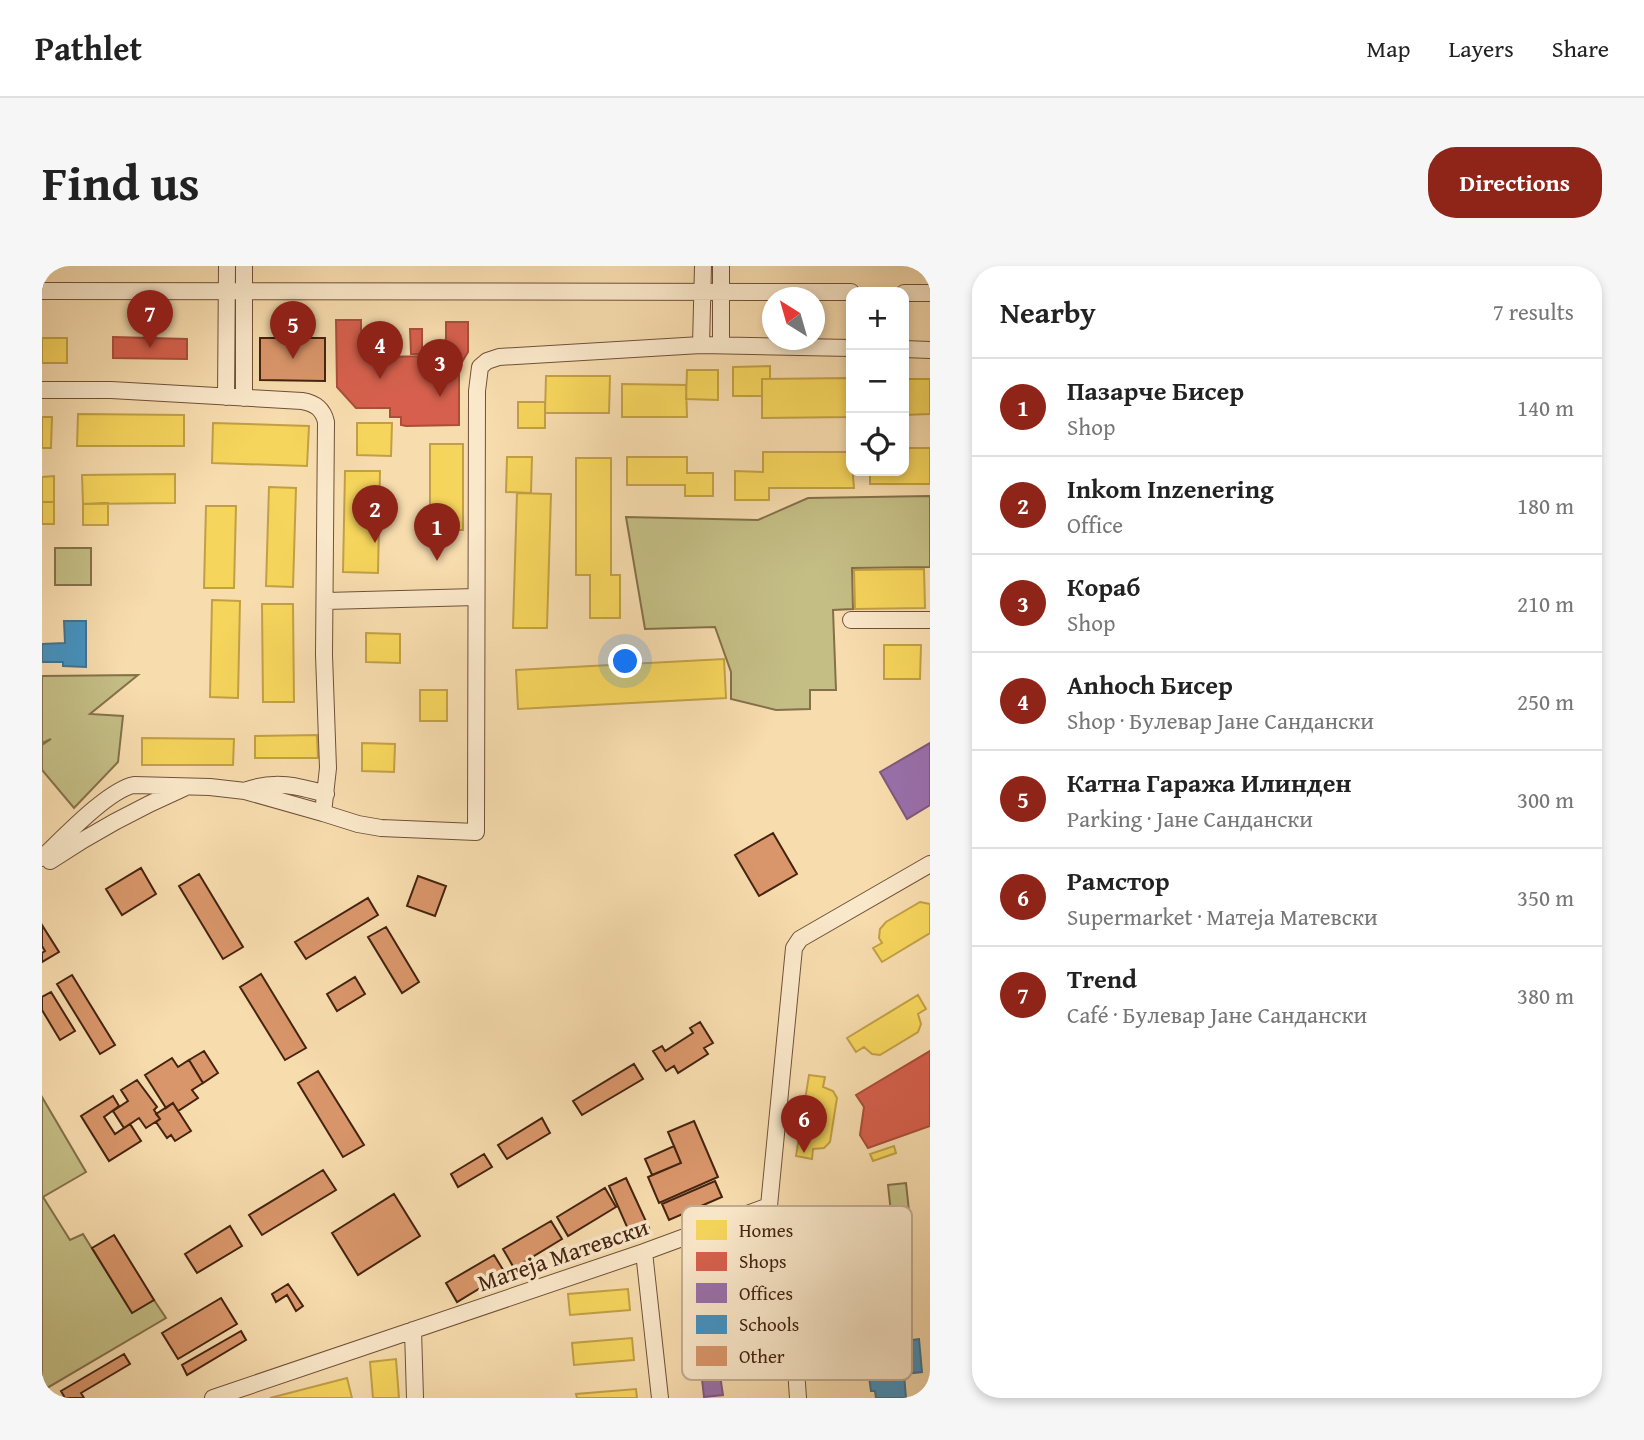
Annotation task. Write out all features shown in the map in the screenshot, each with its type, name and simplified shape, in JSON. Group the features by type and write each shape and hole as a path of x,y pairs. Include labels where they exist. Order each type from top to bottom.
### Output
{"street":[{"path":"226,397 227,266"},
{"path":"244,266 244,398"},
{"path":"701,345 703,266"},
{"path":"720,345 722,266"},
{"path":"42,291 846,292"},
{"path":"909,293 930,293"},
{"path":"42,858 124,788 145,785 245,791 358,824 381,828 476,832 477,378 483,364 492,359 509,356 701,345 846,348"},
{"path":"909,349 930,350"},
{"path":"42,390 111,390 307,402 323,413 326,422 325,722 328,768 323,813"},
{"path":"326,601 476,597"},
{"path":"851,620 930,620"},
{"path":"245,791 272,784 290,784 326,794"},
{"path":"42,866 75,844 190,786"},
{"name":"Матеја Матевски","path":"769,1206 794,948 800,939 930,864"},
{"name":"Матеја Матевски","path":"213,1398 682,1238"},
{"path":"644,1252 660,1398"},
{"path":"413,1330 415,1398"},
{"path":"797,1380 798,1398"}],"shaded area":[{"path":"930,496 930,567 852,568 853,609 833,610 836,690 810,690 810,709 776,710 731,699 731,672 715,627 645,629 626,517 758,520 808,498"},
{"path":"55,548 91,548 91,585 55,585"},
{"path":"138,675 90,714 123,716 118,762 74,808 42,770 42,745 51,739 42,743 42,676"},
{"path":"42,1097 86,1172 43,1197 70,1240 83,1234 132,1313 154,1300 166,1318 42,1391"},
{"path":"906,1183 908,1206 890,1206 888,1185"}],"building: Homes":[{"path":"42,338 67,338 67,363 42,363"},
{"path":"770,366 770,379 762,379 762,396 733,396 733,367"},
{"path":"687,370 718,370 718,400 686,399"},
{"path":"546,376 610,376 609,413 545,413"},
{"path":"846,378 846,417 762,418 762,379"},
{"path":"909,379 930,379 930,414 909,415"},
{"path":"622,384 686,385 687,417 622,417"},
{"path":"518,402 545,402 545,428 518,428"},
{"path":"78,414 184,415 184,446 77,446"},
{"path":"42,417 52,417 51,448 42,448"},
{"path":"213,423 309,426 307,466 212,463"},
{"path":"357,423 392,423 391,456 357,455"},
{"path":"430,444 463,444 463,530 430,530"},
{"path":"909,448 930,448 930,484 870,484 870,476 909,476"},
{"path":"763,452 846,452 846,476 853,476 854,488 769,488 769,500 735,500 735,471 763,472"},
{"path":"507,457 532,457 531,493 506,492"},
{"path":"627,457 687,457 687,473 713,473 713,496 685,496 685,485 627,485"},
{"path":"576,458 611,458 611,575 620,575 620,618 590,618 590,575 576,575"},
{"path":"345,471 380,471 378,573 343,572"},
{"path":"175,474 175,503 83,504 82,475"},
{"path":"54,476 54,502 42,502 42,477"},
{"path":"269,487 296,488 293,587 266,586"},
{"path":"517,493 551,494 547,628 513,628"},
{"path":"42,502 54,502 54,524 42,524"},
{"path":"108,503 108,525 83,525 83,504"},
{"path":"206,506 236,506 234,588 204,588"},
{"path":"924,569 925,608 855,609 854,570"},
{"path":"212,600 240,601 238,698 210,697"},
{"path":"262,604 293,604 294,702 263,702"},
{"path":"366,633 400,634 400,663 366,662"},
{"path":"884,645 921,645 920,679 884,679"},
{"path":"724,659 726,698 518,709 516,670"},
{"path":"420,690 447,690 447,721 420,721"},
{"path":"317,735 318,758 255,758 255,736"},
{"path":"142,738 234,739 233,765 142,765"},
{"path":"362,743 395,744 394,772 362,771"},
{"path":"920,902 930,904 930,933 882,962 873,948 882,943 879,938 880,929 886,922"},
{"path":"918,995 926,1009 918,1014 921,1024 918,1032 880,1055 872,1054 864,1047 856,1052 847,1038"},
{"path":"809,1075 825,1077 823,1087 833,1091 837,1098 830,1142 824,1148 813,1149 812,1159 796,1156"},
{"path":"894,1146 896,1153 873,1161 870,1154"},
{"path":"628,1289 630,1310 570,1315 568,1294"},
{"path":"632,1338 634,1360 574,1365 572,1343"},
{"path":"396,1359 399,1398 373,1398 370,1362"},
{"path":"347,1378 352,1398 270,1398"},
{"path":"636,1389 637,1398 577,1398 576,1394"}],"building: Shops":[{"path":"336,320 361,320 361,341 371,353 380,357 432,356 444,345 446,322 468,322 468,352 459,367 459,425 406,426 401,425 401,417 390,417 390,408 356,408 337,387"},
{"path":"410,329 422,329 422,354 411,354"},
{"path":"113,337 187,339 187,359 113,358"},
{"path":"930,1051 930,1126 868,1148 860,1135 864,1107 856,1095"}],"building: Offices":[{"path":"930,743 930,805 907,819 880,772"},
{"path":"702,1380 721,1380 723,1395 704,1397"}],"building: Schools":[{"path":"64,621 86,621 86,667 63,666 63,662 42,662 42,644 65,643"},
{"path":"919,1339 922,1372 912,1373 912,1340"},
{"path":"869,1380 904,1380 906,1398 876,1398 875,1391 871,1391"}],"building: Other":[{"path":"260,338 325,338 325,381 260,380"},
{"path":"773,833 797,874 759,896 735,855"},
{"path":"141,868 156,894 122,915 106,889"},
{"path":"199,874 243,947 223,959 179,886"},
{"path":"418,876 446,886 435,916 407,906"},
{"path":"368,898 378,915 306,959 295,942"},
{"path":"42,925 59,952 42,962 42,953 45,951 42,946"},
{"path":"386,927 419,982 402,993 368,937"},
{"path":"261,974 306,1048 285,1060 240,987"},
{"path":"72,975 115,1045 100,1054 57,984"},
{"path":"355,977 365,994 337,1011 327,994"},
{"path":"51,992 75,1031 60,1040 42,1010 42,997"},
{"path":"700,1022 713,1043 704,1048 708,1054 678,1073 674,1066 666,1071 653,1051 662,1046 665,1051 693,1033 690,1028"},
{"path":"204,1051 218,1073 203,1083 189,1060"},
{"path":"172,1058 178,1067 189,1060 203,1083 192,1090 198,1098 178,1111 173,1103 166,1108 145,1075"},
{"path":"634,1064 643,1079 582,1115 573,1101"},
{"path":"318,1071 364,1145 343,1157 298,1083"},
{"path":"137,1080 157,1107 154,1110 160,1119 146,1128 139,1118 124,1128 113,1111 128,1101 121,1090"},
{"path":"113,1096 119,1106 104,1117 115,1134 130,1124 141,1141 109,1161 81,1116"},
{"path":"173,1103 191,1131 175,1141 171,1135 167,1138 156,1122 160,1119 156,1114"},
{"path":"542,1118 550,1133 507,1159 498,1145"},
{"path":"694,1121 718,1177 659,1203 648,1177 681,1163 668,1132"},
{"path":"674,1146 681,1163 652,1175 645,1159"},
{"path":"484,1154 492,1167 458,1187 451,1174"},
{"path":"323,1170 336,1190 262,1235 249,1215"},
{"path":"626,1178 649,1228 631,1236 609,1186"},
{"path":"715,1181 722,1197 701,1206 682,1206 682,1214 669,1220 662,1204"},
{"path":"605,1188 616,1207 568,1236 557,1217"},
{"path":"394,1194 420,1236 358,1275 332,1233"},
{"path":"551,1221 562,1239 514,1268 503,1249"},
{"path":"230,1226 242,1246 197,1273 185,1254"},
{"path":"114,1235 154,1300 132,1313 92,1248"},
{"path":"494,1255 505,1273 457,1302 446,1283"},
{"path":"288,1284 303,1306 296,1311 287,1295 276,1302 272,1294"},
{"path":"221,1298 237,1324 178,1359 162,1333"},
{"path":"241,1331 246,1340 187,1375 182,1365"},
{"path":"124,1354 130,1364 81,1393 84,1398 65,1398 61,1391"}],"place":[{"name":"Trend","path":"150,348"},
{"name":"Катна Гаража Илинден","path":"293,359"},
{"name":"Anhoch Бисер","path":"380,379"},
{"name":"Кораб","path":"440,397"},
{"name":"Inkom Inzenering","path":"375,543"},
{"name":"Пазарче Бисер","path":"437,561"},
{"name":"Рамстор","path":"804,1153"}]}
